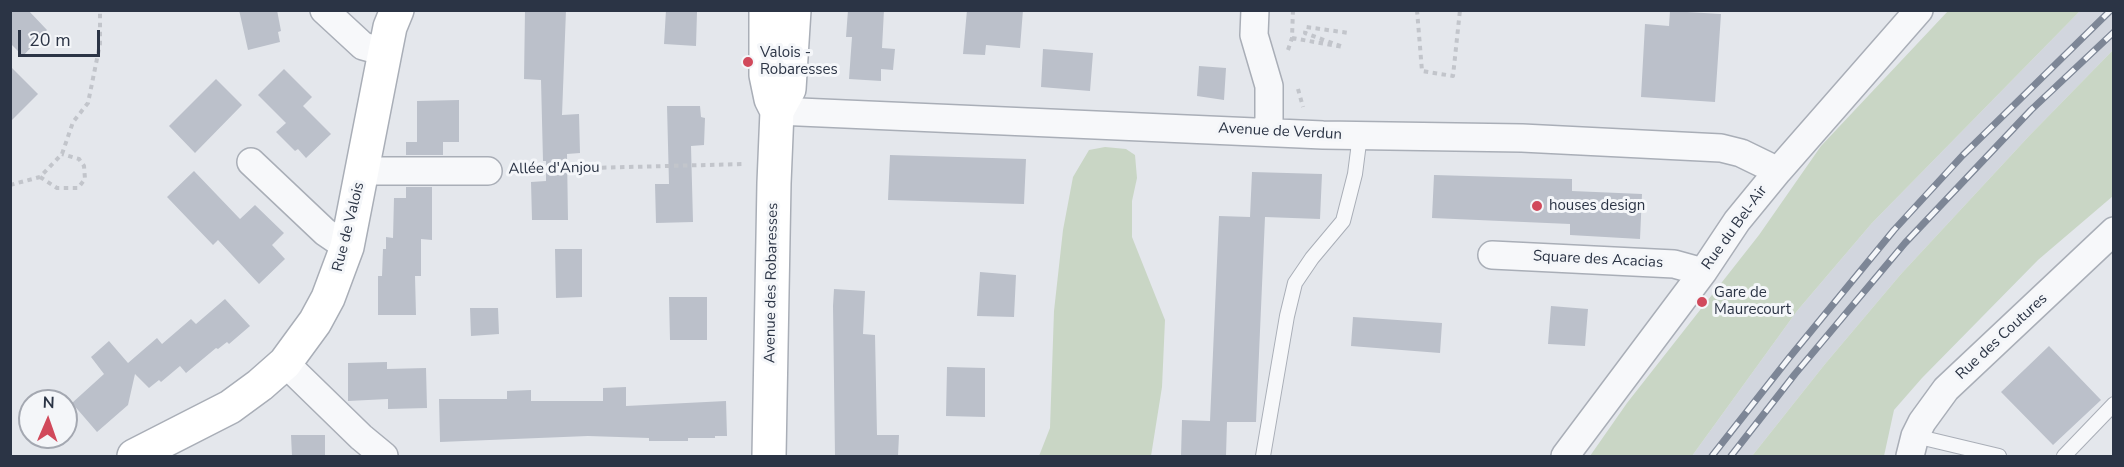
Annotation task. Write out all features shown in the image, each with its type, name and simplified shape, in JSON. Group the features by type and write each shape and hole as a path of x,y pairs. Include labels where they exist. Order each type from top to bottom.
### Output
{"street":[{"path":"324,10 363,46 385,52"},
{"name":"Rue de Valois","path":"134,456 230,407 261,385 285,363 315,322 328,298 347,247 390,27 397,10"},
{"name":"Avenue des Robaresses","path":"766,10 766,75 771,99 777,111"},
{"name":"Avenue des Robaresses","path":"769,456 777,111 789,89 794,10"},
{"path":"1255,10 1254,35 1269,86 1269,131"},
{"name":"Rue du Bel-Air","path":"1565,456 1703,272 1737,221 1918,10"},
{"name":"Avenue de Verdun","path":"777,111 1323,135 1522,138 1721,148 1741,153 1778,171"},
{"path":"251,162 325,232 347,247"},
{"name":"Allée d'Anjou","path":"362,171 488,171"},
{"name":"Rue des Coutures","path":"1912,446 1922,422 1946,389 2114,231"},
{"name":"Square des Acacias","path":"1492,255 1674,264 1703,272"},
{"path":"285,363 361,437 384,456"}],"lane":[{"path":"1263,456 1287,316 1295,283 1312,258 1343,221 1355,174 1360,135"},
{"path":"2064,456 2114,404"},
{"path":"1912,446 1999,456"}],"path":[{"path":"10,185 40,177 62,154 73,122 88,103 100,44 100,10"},
{"path":"1287,52 1292,38 1293,10"},
{"path":"1417,10 1422,71 1453,76 1460,10"},
{"path":"1292,38 1343,47 1305,33 1306,27 1349,33"},
{"path":"1296,84 1305,116 1326,116 1323,135"},
{"path":"40,177 57,188 78,188 85,178 84,166 79,159 62,154"},
{"name":"Allée d'Anjou","path":"488,171 746,164"}],"shaded area":[{"path":"2080,11 2113,11 2113,50 2029,136 1901,274 1752,456 1692,456 1797,311 1872,223"}],"green space":[{"path":"1948,11 2080,11 1872,223 1797,311 1692,456 1590,456 1627,403 1759,235 1821,146"},
{"path":"2113,50 2113,196 2038,260 1922,378 1894,410 1884,456 1752,456 1901,274 2029,136"},
{"path":"1105,147 1126,149 1135,155 1137,178 1132,201 1132,237 1165,320 1162,387 1151,456 1039,456 1050,428 1054,311 1063,230 1073,177 1089,150"}],"building":[{"path":"10,10 28,10 47,30 23,56 10,43"},
{"path":"239,10 277,10 281,31 278,32 280,42 248,50"},
{"path":"525,10 566,10 562,115 579,114 580,153 567,154 568,220 532,220 531,182 546,181 546,161 543,161 541,80 524,79"},
{"path":"666,10 697,12 696,46 664,44"},
{"path":"848,10 884,10 882,48 895,49 893,70 881,69 881,81 849,79 852,37 846,37"},
{"path":"967,10 1023,10 1020,48 986,45 985,55 963,54"},
{"path":"1670,11 1721,14 1715,102 1641,97 1645,24 1669,26"},
{"path":"1043,49 1093,53 1090,91 1041,87"},
{"path":"10,66 38,94 10,122"},
{"path":"1199,66 1226,68 1224,100 1197,96"},
{"path":"284,69 312,97 303,106 331,134 306,158 298,149 295,151 276,132 286,123 258,95"},
{"path":"216,79 242,105 195,153 169,126"},
{"path":"459,100 459,142 443,142 443,155 406,155 406,142 417,142 417,101"},
{"path":"667,106 700,106 701,117 705,118 704,145 691,146 693,222 656,223 655,184 669,184"},
{"path":"890,155 1026,159 1024,204 888,200"},
{"path":"194,171 240,219 255,205 284,233 272,245 285,259 259,284 218,240 213,245 167,197"},
{"path":"1252,172 1322,174 1320,219 1265,217 1256,422 1227,422 1226,456 1181,456 1182,420 1210,421 1219,216 1250,217"},
{"name":"houses design","path":"1434,175 1572,179 1572,191 1642,194 1640,239 1570,235 1570,224 1432,218"},
{"path":"406,187 432,187 432,240 421,239 421,276 415,276 416,315 378,315 378,276 382,276 386,237 393,238 394,198 406,198"},
{"path":"555,249 582,249 582,297 556,298"},
{"path":"980,272 1016,275 1014,317 977,316"},
{"path":"834,289 865,291 863,334 875,335 877,435 899,435 898,456 835,456"},
{"path":"669,297 707,297 707,340 670,340"},
{"path":"225,299 250,326 229,344 227,342 218,349 216,348 186,373 180,366 161,382 159,380 149,388 135,374 128,405 97,432 78,410 78,398 104,374 91,357 109,341 128,363 157,338 162,344 191,319 196,324"},
{"path":"1551,306 1588,309 1585,346 1548,344"},
{"path":"470,308 498,308 499,334 471,336"},
{"path":"1353,317 1442,323 1440,353 1351,346"},
{"path":"2049,346 2101,400 2053,445 2001,392"},
{"path":"387,362 387,369 426,368 427,408 388,409 388,399 348,401 348,363"},
{"path":"947,367 985,368 985,417 946,416"},
{"path":"626,387 626,406 726,401 727,436 688,438 688,441 649,441 649,438 588,436 440,442 439,399 507,399 507,391 531,390 531,401 603,401 603,388"},
{"path":"291,435 325,435 325,456 292,456"}],"railway":[{"path":"1712,456 1894,230 1963,155 2111,10"},
{"path":"1731,456 1795,374 1905,243 2031,110 2114,32"}],"place":[{"name":"Valois - Robaresses","path":"748,62"},
{"name":"houses design","path":"1537,206"},
{"name":"Gare de Maurecourt","path":"1702,302"}]}
